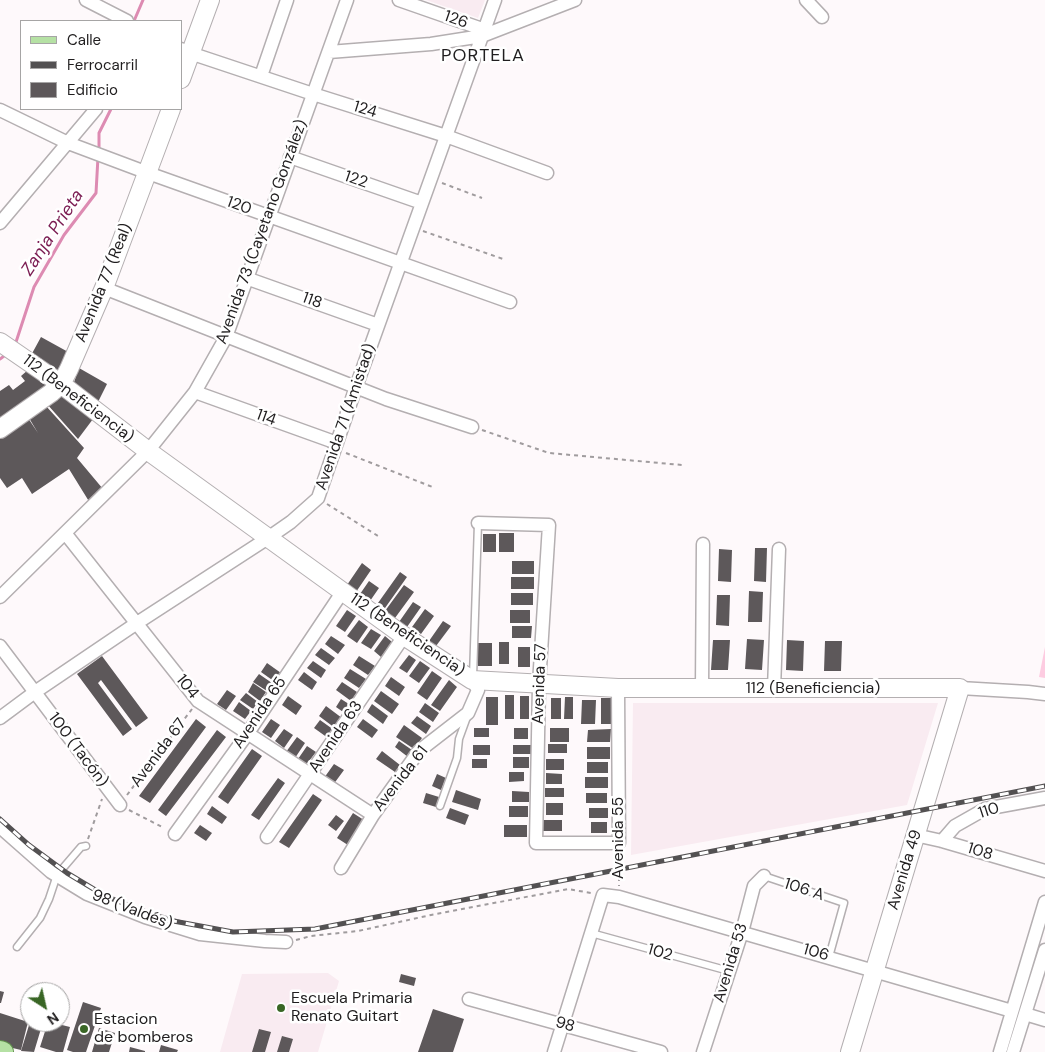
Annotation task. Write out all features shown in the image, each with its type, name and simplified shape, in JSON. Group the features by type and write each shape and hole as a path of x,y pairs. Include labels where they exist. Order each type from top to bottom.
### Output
{"street":[{"path":"86,0 126,20"},
{"path":"182,73 186,51 210,0"},
{"path":"261,76 287,0"},
{"name":"Avenida 73 (Cayetano González)","path":"0,598 148,451 195,392 226,337 347,0"},
{"name":"126","path":"399,0 483,33"},
{"name":"Avenida 71 (Amistad)","path":"0,718 137,623 268,538 291,522 318,498 495,0"},
{"path":"806,0 822,17"},
{"path":"329,52 431,44 483,33 567,1"},
{"name":"124","path":"186,51 446,136 547,174"},
{"name":"120","path":"0,110 68,143 510,302"},
{"path":"0,223 95,110"},
{"name":"Avenida 77 (Real)","path":"0,429 61,384 104,288 171,110"},
{"name":"122","path":"290,157 422,203"},
{"name":"118","path":"246,278 378,325"},
{"path":"104,288 356,387 472,427"},
{"name":"112 (Beneficiencia)","path":"0,342 61,384 148,451 404,636 472,680 618,688 960,688 1045,694"},
{"name":"114","path":"195,392 336,446"},
{"name":"Avenida 57","path":"478,523 549,525 540,684 536,843 619,843"},
{"name":"104","path":"66,533 198,701 373,815"},
{"path":"702,688 703,544"},
{"path":"774,689 779,549"},
{"name":"Avenida 65","path":"175,834 248,733 343,591"},
{"name":"Avenida 63","path":"267,837 404,636"},
{"name":"100 (Tacón)","path":"0,646 120,805"},
{"name":"Avenida 61","path":"340,868 373,815 419,751 468,713 478,690 472,680"},
{"name":"Avenida 55","path":"618,688 619,843"},
{"name":"Avenida 49","path":"850,1052 960,688"},
{"name":"110","path":"942,841 954,826 985,809 1045,798"},
{"name":"98 (Valdés)","path":"0,827 57,875 88,894 162,923 200,934 286,942"},
{"name":"108","path":"915,835 1045,871"},
{"name":"Avenida 53","path":"703,1052 742,932 754,886 764,876"},
{"name":"Avenida 55","path":"554,1052 603,895 619,897"},
{"name":"106","path":"619,897 1012,1010"},
{"path":"1000,1052 1045,902"},
{"path":"1013,1052 1045,950"},
{"name":"98","path":"469,999 661,1052"},
{"path":"1025,1014 1045,1020"}],"lane":[{"name":"Avenida 61","path":"472,680 478,523"},
{"path":"440,806 457,758 459,739 468,713"},
{"path":"17,947 40,918 57,875 81,847 86,846"},
{"name":"106 A","path":"764,876 844,903 829,957"},
{"name":"102","path":"591,933 729,971"}],"path":[{"path":"431,178 482,198"},
{"path":"413,227 504,259"},
{"path":"472,427 549,453 682,465"},
{"path":"336,446 435,488"},
{"path":"318,498 378,536"},
{"name":"Avenida 67","path":"120,805 198,701"},
{"name":"Avenida 67","path":"86,846 106,787"},
{"path":"120,805 175,834"},
{"name":"Avenida 55","path":"619,843 619,897"},
{"path":"286,942 311,936 358,931 430,915 568,889 603,895"}],"shaded area":[{"path":"426,0 485,0 478,18"},
{"path":"1045,647 1045,678 1039,677"},
{"path":"633,703 938,703 907,805 631,855"},
{"name":"Escuela Primaria Renato Guitart","path":"328,973 339,981 318,1052 220,1052 242,974"}],"building":[{"path":"41,337 70,353 58,374 29,359"},
{"path":"79,368 107,384 97,404 73,385"},
{"path":"28,370 49,385 0,422 0,391 9,385 13,390 25,381 21,376"},
{"path":"60,394 93,419 78,439 47,404"},
{"path":"46,406 84,448 77,458 103,489 90,503 69,469 32,494 22,478 7,488 0,478 0,438 28,418 38,433 29,418"},
{"path":"499,533 514,533 514,552 499,552"},
{"path":"483,534 496,534 496,552 483,552"},
{"path":"755,548 767,548 766,582 754,581"},
{"path":"719,549 732,550 731,582 718,581"},
{"path":"512,561 534,561 534,574 512,574"},
{"path":"362,563 371,570 356,592 347,585"},
{"path":"400,572 407,577 385,608 378,603"},
{"path":"511,577 534,577 534,589 511,589"},
{"path":"369,581 379,588 370,601 360,594"},
{"path":"404,585 414,592 395,618 385,611"},
{"path":"749,591 763,592 762,622 748,622"},
{"path":"511,593 533,593 533,605 511,605"},
{"path":"717,595 730,595 729,626 716,625"},
{"path":"413,602 421,607 407,627 399,622"},
{"path":"425,609 434,616 421,634 412,627"},
{"path":"347,610 356,616 345,632 336,626"},
{"path":"510,610 530,610 530,623 510,623"},
{"path":"359,620 368,627 357,643 347,636"},
{"path":"443,621 451,626 436,646 429,641"},
{"path":"512,626 532,626 531,638 512,638"},
{"path":"371,629 381,635 371,649 361,643"},
{"path":"331,636 345,645 338,654 325,644"},
{"path":"385,636 392,642 381,657 374,651"},
{"path":"747,639 764,640 762,670 745,669"},
{"path":"713,640 730,640 728,670 711,670"},
{"path":"787,640 804,641 803,671 786,670"},
{"path":"825,641 842,641 841,671 824,671"},
{"path":"499,642 509,642 509,664 499,664"},
{"path":"478,643 492,643 492,666 478,666"},
{"path":"518,647 530,647 530,667 518,667"},
{"path":"321,648 335,658 329,665 315,655"},
{"path":"409,655 416,660 407,673 399,668"},
{"path":"102,656 148,718 136,727 101,680 98,683 132,729 123,736 77,674"},
{"path":"359,656 375,666 368,675 353,665"},
{"path":"313,661 326,670 321,678 307,668"},
{"path":"420,661 430,668 419,683 409,676"},
{"path":"267,663 281,673 275,682 261,672"},
{"path":"350,669 366,679 359,688 344,678"},
{"path":"432,671 442,678 427,700 417,693"},
{"path":"304,672 317,682 312,690 298,680"},
{"path":"259,674 272,683 267,691 253,682"},
{"path":"391,677 405,687 399,696 385,686"},
{"path":"449,680 457,687 440,711 431,705"},
{"path":"342,682 357,692 351,701 336,690"},
{"path":"253,683 266,692 260,701 248,692"},
{"path":"227,690 236,696 226,710 217,704"},
{"path":"381,691 399,704 392,714 374,701"},
{"path":"246,693 258,702 253,709 240,700"},
{"path":"505,695 514,695 514,719 505,719"},
{"path":"288,696 302,706 296,715 282,705"},
{"path":"520,696 529,696 529,719 520,719"},
{"path":"486,697 498,697 498,725 486,725"},
{"path":"565,697 573,697 573,719 564,719"},
{"path":"551,698 561,698 561,719 551,719"},
{"path":"601,698 612,698 612,724 601,724"},
{"path":"341,699 352,706 346,714 336,707"},
{"path":"582,700 596,700 595,724 581,724"},
{"path":"239,702 251,711 245,719 233,711"},
{"path":"425,703 439,713 433,722 419,712"},
{"path":"372,704 388,716 383,724 367,712"},
{"path":"326,706 342,718 335,728 319,716"},
{"path":"417,716 431,726 426,734 411,723"},
{"path":"196,719 206,727 150,803 139,796"},
{"path":"271,719 280,725 271,738 262,732"},
{"path":"363,719 378,730 372,738 357,727"},
{"path":"320,720 334,730 328,738 314,728"},
{"path":"404,725 422,738 414,749 396,737"},
{"path":"474,728 489,728 489,737 474,737"},
{"path":"514,728 528,728 528,739 514,739"},
{"path":"550,728 569,728 569,742 550,742"},
{"path":"284,729 293,735 284,748 275,741"},
{"path":"611,729 610,742 587,742 588,730"},
{"path":"217,730 226,737 166,816 158,810"},
{"path":"297,737 305,743 295,758 286,752"},
{"path":"399,741 412,750 408,757 395,747"},
{"path":"548,744 567,744 567,753 548,753"},
{"path":"473,745 490,745 490,755 473,755"},
{"path":"513,745 532,745 532,754 513,754"},
{"path":"307,746 316,752 306,765 298,759"},
{"path":"587,747 610,747 610,759 587,759"},
{"path":"252,749 262,756 228,804 218,797"},
{"path":"382,751 400,765 395,772 376,759"},
{"path":"513,757 529,757 529,768 513,768"},
{"path":"472,759 487,759 487,768 472,768"},
{"path":"546,759 564,759 564,770 546,770"},
{"path":"587,762 608,762 608,773 587,773"},
{"path":"334,764 344,770 333,785 324,778"},
{"path":"509,772 524,772 524,781 509,782"},
{"path":"546,773 562,774 562,784 546,784"},
{"path":"437,774 446,778 441,790 432,786"},
{"path":"585,777 608,777 608,788 585,788"},
{"path":"278,778 285,783 259,820 251,815"},
{"path":"545,788 564,788 564,797 545,797"},
{"path":"456,790 481,799 478,810 452,802"},
{"path":"512,791 529,792 529,802 512,802"},
{"path":"426,793 439,797 436,807 423,803"},
{"path":"586,793 607,793 607,803 586,803"},
{"path":"313,794 322,800 289,848 279,842"},
{"path":"546,803 563,803 563,815 546,815"},
{"path":"212,806 227,817 222,824 207,814"},
{"path":"509,806 528,806 528,817 509,817"},
{"path":"450,808 469,815 465,825 446,818"},
{"path":"589,808 608,808 608,818 589,818"},
{"path":"353,813 367,822 351,847 337,838"},
{"path":"336,815 344,821 336,831 328,825"},
{"path":"543,820 562,820 562,831 542,831"},
{"path":"591,822 607,822 607,833 591,833"},
{"path":"200,825 212,833 206,841 194,833"},
{"path":"504,825 527,825 527,837 504,837"},
{"path":"401,974 416,978 414,986 399,982"},
{"path":"0,991 4,992 1,1003 0,1003"},
{"name":"Estacion de bomberos","path":"83,1002 101,1008 86,1052 73,1052 67,1050"},
{"path":"433,1009 464,1019 453,1052 418,1052"},
{"path":"0,1013 20,1019 20,1032 26,1032 21,1050 0,1045"},
{"path":"99,1028 115,1033 109,1052 92,1052"},
{"path":"259,1029 271,1032 265,1052 252,1052"},
{"path":"27,1032 40,1032 34,1052 21,1051"},
{"path":"45,1032 69,1032 63,1052 40,1047"},
{"path":"282,1036 293,1039 289,1052 277,1052"},
{"path":"161,1045 178,1050 177,1052 159,1052"},
{"path":"130,1047 145,1051 145,1052 129,1052"}],"waterway":[{"name":"Zanja Prieta","path":"134,20 143,0"},
{"name":"Zanja Prieta","path":"99,151 99,133 110,110"},
{"name":"Zanja Prieta","path":"16,342 34,287 64,235 96,193 98,157"},
{"name":"Zanja Prieta","path":"0,359 4,356"}],"railway":[{"path":"0,819 29,845 67,873 107,897 168,920 233,932 315,929 1045,786"}],"place":[{"name":"Escuela Primaria Renato Guitart","path":"281,1008"},
{"name":"Estacion de bomberos","path":"84,1029"}],"district":[{"name":"PORTELA","path":"483,56"}]}
